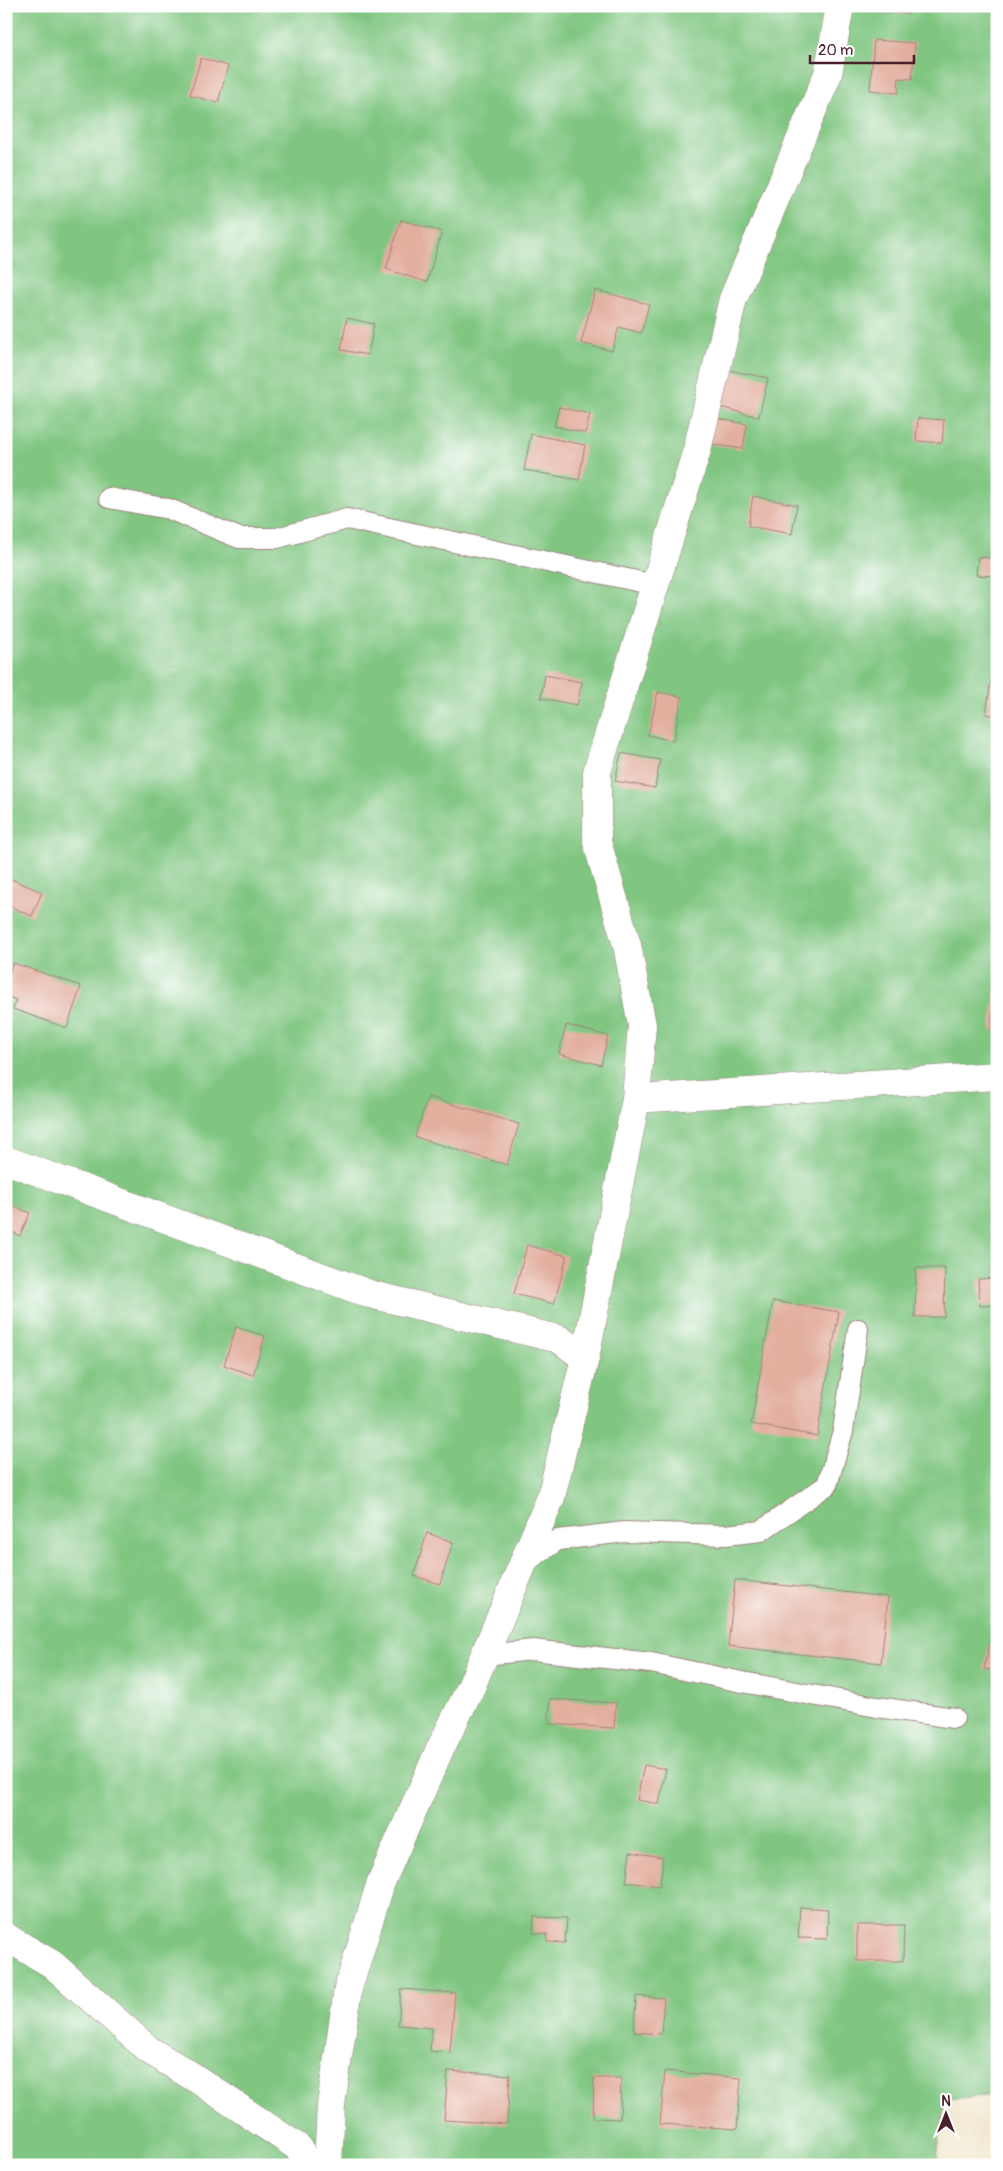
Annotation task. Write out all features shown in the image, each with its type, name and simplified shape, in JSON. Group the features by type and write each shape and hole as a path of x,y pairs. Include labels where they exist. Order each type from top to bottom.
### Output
{"street":[{"path":"328,2165 331,2105 348,1989 381,1882 440,1749 472,1687 552,1497 585,1358 636,1099 642,1025 627,945 597,842 597,772 697,450 733,299 828,74 840,6"},
{"path":"636,1099 997,1076"},
{"path":"6,1160 369,1294 559,1339 585,1358"},
{"path":"6,1937 52,1964 149,2050 195,2078 299,2148 307,2165"}],"lane":[{"path":"110,498 169,509 239,538 277,538 347,519 655,585"},
{"path":"523,1564 558,1540 625,1532 724,1534 761,1531 827,1485 843,1431 858,1329"},
{"path":"485,1655 534,1650 651,1663 830,1698 954,1718"}],"green space":[{"path":"6,6 997,6 997,2095 945,2099 936,2165 6,2165"}],"building":[{"path":"876,6 909,6 908,14 875,11"},
{"path":"874,40 915,43 912,79 899,78 898,93 870,90"},
{"path":"201,58 228,66 218,103 190,95"},
{"path":"401,220 442,232 427,282 386,269"},
{"path":"595,290 649,304 641,333 619,327 612,351 581,343"},
{"path":"347,318 374,324 368,355 341,350"},
{"path":"728,370 768,378 759,417 720,407"},
{"path":"559,407 590,414 585,433 554,426"},
{"path":"714,418 747,424 743,449 710,444"},
{"path":"918,418 944,420 942,443 916,441"},
{"path":"531,434 585,445 579,480 524,470"},
{"path":"753,496 797,505 792,534 748,526"},
{"path":"978,557 997,558 997,576 976,575"},
{"path":"545,675 582,682 577,705 541,698"},
{"path":"991,680 997,681 997,716 986,714"},
{"path":"658,692 682,697 673,741 648,735"},
{"path":"621,753 660,760 655,788 615,781"},
{"path":"6,877 42,892 32,916 6,905"},
{"path":"13,963 81,986 67,1028 13,1009 16,1000 6,996 6,982"},
{"path":"995,989 997,989 997,1031 991,1030"},
{"path":"566,1025 608,1036 601,1065 559,1054"},
{"path":"428,1097 519,1124 507,1165 415,1137"},
{"path":"7,1203 30,1213 20,1236 6,1229"},
{"path":"527,1245 567,1256 554,1304 514,1294"},
{"path":"916,1268 945,1268 944,1317 915,1317"},
{"path":"997,1278 997,1305 980,1306 978,1279"},
{"path":"773,1301 839,1312 817,1436 751,1424"},
{"path":"236,1327 265,1336 253,1375 224,1365"},
{"path":"427,1533 453,1542 440,1584 414,1576"},
{"path":"735,1580 888,1597 881,1663 728,1646"},
{"path":"989,1645 997,1646 997,1671 984,1669"},
{"path":"550,1699 616,1703 614,1728 549,1724"},
{"path":"644,1765 666,1769 659,1804 637,1800"},
{"path":"630,1852 663,1857 660,1886 626,1882"},
{"path":"800,1907 828,1909 827,1939 798,1938"},
{"path":"534,1917 567,1918 565,1943 547,1942 547,1934 533,1933"},
{"path":"857,1925 904,1925 903,1961 857,1961"},
{"path":"401,1989 455,1993 450,2053 430,2051 432,2028 398,2025"},
{"path":"636,1996 664,1998 661,2034 634,2032"},
{"path":"448,2071 510,2075 507,2124 444,2120"},
{"path":"665,2071 741,2078 737,2129 660,2124"},
{"path":"594,2078 621,2078 620,2119 593,2118"}]}
